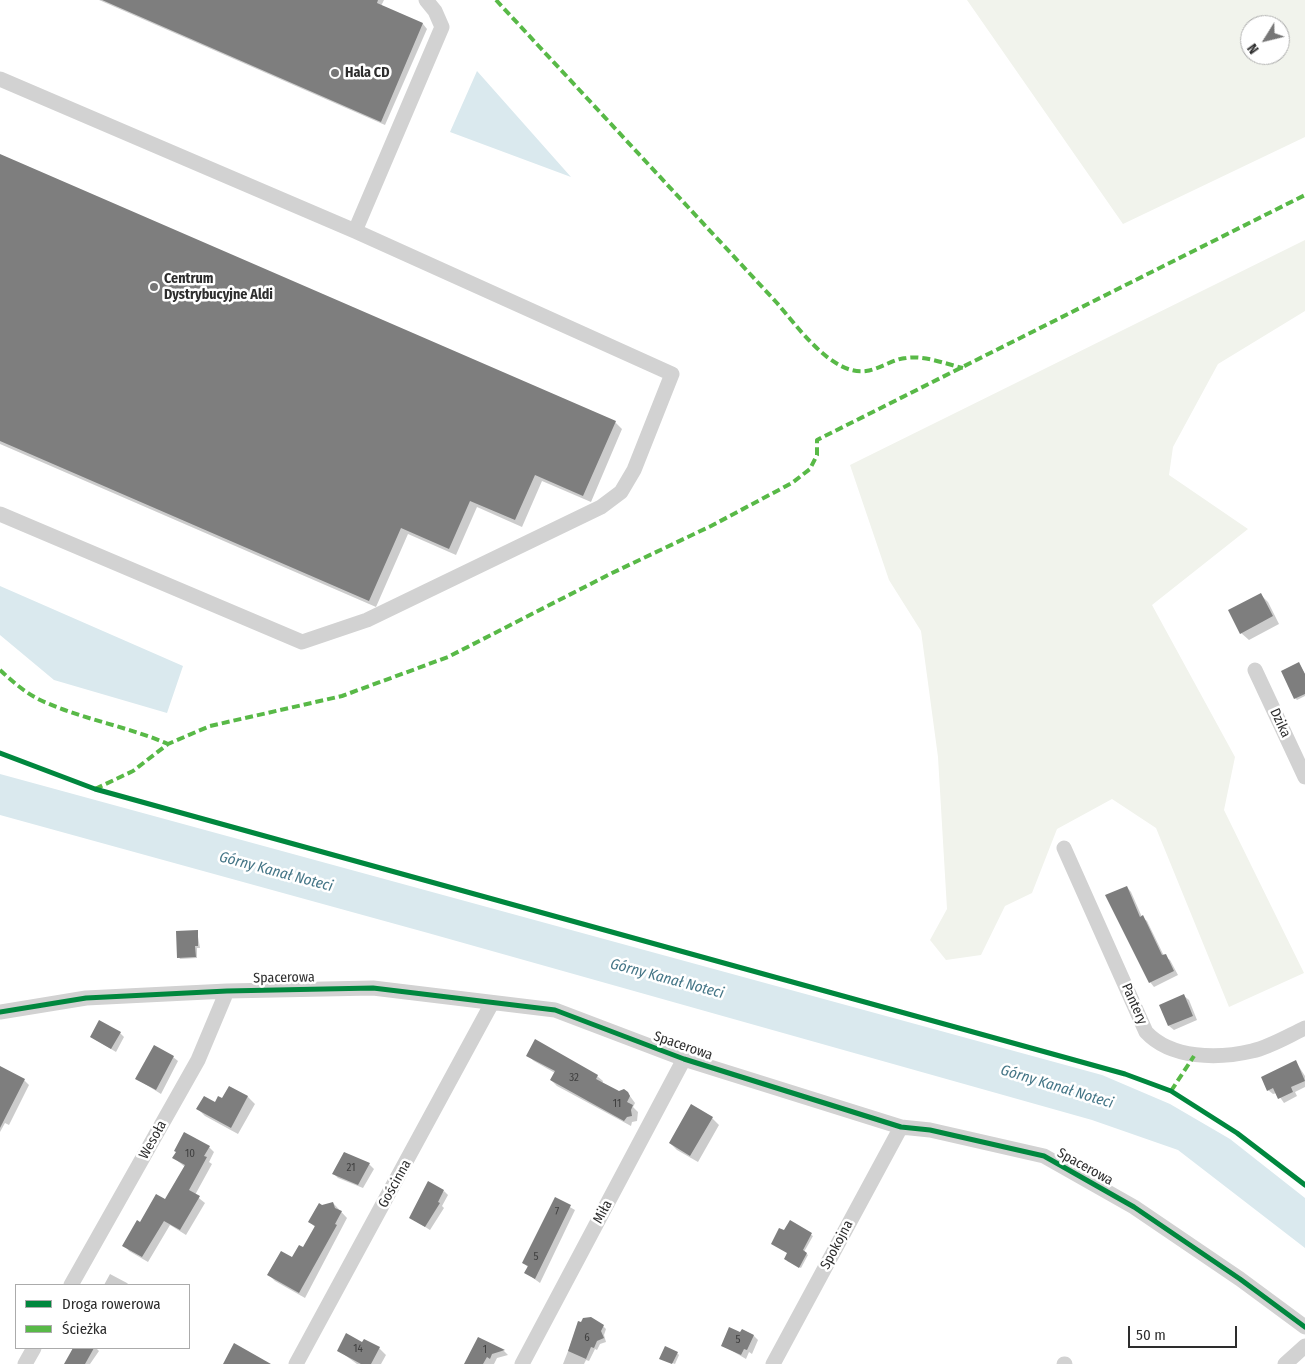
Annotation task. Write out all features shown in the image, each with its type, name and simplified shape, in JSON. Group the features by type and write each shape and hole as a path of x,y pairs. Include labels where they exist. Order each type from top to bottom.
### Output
{"street":[{"path":"355,231 442,27 435,10 426,0"},
{"path":"0,79 355,231 672,374 634,470 621,492 601,507 367,620 302,642 0,514"},
{"name":"Dzika","path":"1255,670 1305,777"},
{"name":"Pantery","path":"1064,848 1146,1032 1156,1042 1194,1056 1252,1051 1305,1028"},
{"name":"Spacerowa","path":"0,1012 86,998 226,991 373,988 556,1010 684,1059 901,1127 930,1130 1044,1156 1134,1207 1240,1279 1305,1327"},
{"name":"Wesoła","path":"73,1284 198,1060 226,991"},
{"name":"Gościnna","path":"296,1364 492,1003"},
{"name":"Miła","path":"522,1364 684,1059"},
{"name":"Spokojna","path":"773,1364 901,1127"},
{"path":"1285,1364 1305,1346"},
{"path":"25,1364 33,1349"}],"shaded area":[{"path":"967,0 1305,0 1305,137 1123,224"},
{"path":"1305,240 1305,311 1218,364 1173,447 1169,475 1248,529 1152,605 1235,757 1224,810 1304,973 1229,1007 1156,828 1112,799 1057,829 1032,893 1005,906 981,955 946,960 930,940 947,909 938,757 921,631 889,580 850,465"}],"water":[{"path":"477,71 571,177 450,132"},
{"path":"0,586 183,666 167,713 54,680 0,635"},
{"name":"Górny Kanał Noteci","path":"0,774 1102,1075 1170,1104 1230,1139 1305,1198 1305,1248 1178,1150 1092,1120 0,815"}],"building":[{"name":"Hala CD","path":"102,0 378,0 377,3 423,23 381,122"},
{"name":"Centrum Dystrybucyjne Aldi","path":"0,154 616,421 583,496 535,475 515,520 470,501 449,549 401,528 369,601 0,441"},
{"path":"1261,593 1273,616 1240,634 1228,610"},
{"path":"1299,662 1305,674 1305,694 1294,699 1281,671"},
{"path":"1127,886 1140,917 1143,915 1162,955 1166,954 1174,971 1149,983 1105,895"},
{"path":"198,930 198,946 195,946 196,957 177,958 176,931"},
{"path":"1184,994 1193,1016 1168,1026 1159,1005"},
{"path":"99,1020 121,1032 111,1049 90,1037"},
{"path":"535,1039 598,1075 596,1079 619,1091 624,1089 628,1092 630,1096 627,1102 633,1105 631,1110 632,1116 627,1117 624,1121 550,1080 555,1071 526,1056"},
{"path":"154,1045 174,1056 156,1090 135,1079"},
{"path":"1296,1060 1305,1081 1291,1087 1293,1092 1278,1099 1273,1088 1267,1091 1261,1077"},
{"path":"0,1066 25,1079 0,1128"},
{"path":"229,1086 248,1096 231,1128 196,1109 204,1096 215,1102 218,1096 222,1098"},
{"path":"691,1104 713,1117 690,1156 669,1143"},
{"path":"184,1132 210,1146 204,1156 207,1157 189,1190 200,1196 180,1230 164,1221 142,1257 122,1246 137,1220 140,1222 156,1194 165,1199 185,1165 172,1158"},
{"path":"344,1152 370,1163 358,1185 332,1174"},
{"path":"428,1181 444,1190 438,1202 440,1203 425,1227 409,1218"},
{"path":"555,1197 571,1205 535,1279 524,1273 528,1266 522,1263"},
{"path":"333,1202 335,1208 342,1211 335,1224 337,1225 299,1293 267,1275 281,1251 292,1257 299,1245 303,1247 315,1226 308,1222 319,1203 322,1205"},
{"path":"790,1220 812,1233 803,1250 807,1253 799,1268 784,1259 787,1253 771,1244 779,1228 784,1230"},
{"path":"591,1317 604,1325 601,1331 604,1338 597,1341 594,1348 591,1347 586,1359 568,1351 578,1321 581,1322 583,1318"},
{"path":"729,1327 740,1332 742,1329 754,1335 747,1350 744,1349 741,1355 721,1346"},
{"path":"346,1333 362,1342 364,1339 380,1347 371,1364 361,1364 337,1351"},
{"path":"478,1337 505,1350 492,1354 490,1359 487,1357 483,1364 464,1364"},
{"path":"234,1343 271,1364 223,1364"},
{"path":"665,1346 678,1352 672,1364 659,1359"},
{"path":"72,1349 93,1349 85,1364 64,1364"}],"marked path":[{"path":"496,0 777,303 816,348 828,358 841,366 853,370 866,371 896,360 913,357 963,368"},
{"path":"95,789 133,771 168,744 210,726 342,696 448,657 610,574 711,526 792,483 810,469 817,455 817,440 1305,195"},
{"path":"0,670 22,689 40,700 168,744"},
{"path":"1171,1091 1194,1056"}],"cycle path":[{"path":"0,753 95,789 1125,1074 1171,1091 1237,1133 1305,1185"},
{"path":"0,1012 86,998 227,991 373,988 555,1010 684,1059 901,1127 930,1130 1044,1156 1134,1207 1240,1279 1305,1327"}],"place":[{"name":"Hala CD","path":"335,73"},
{"name":"Centrum Dystrybucyjne Aldi","path":"154,287"}]}
